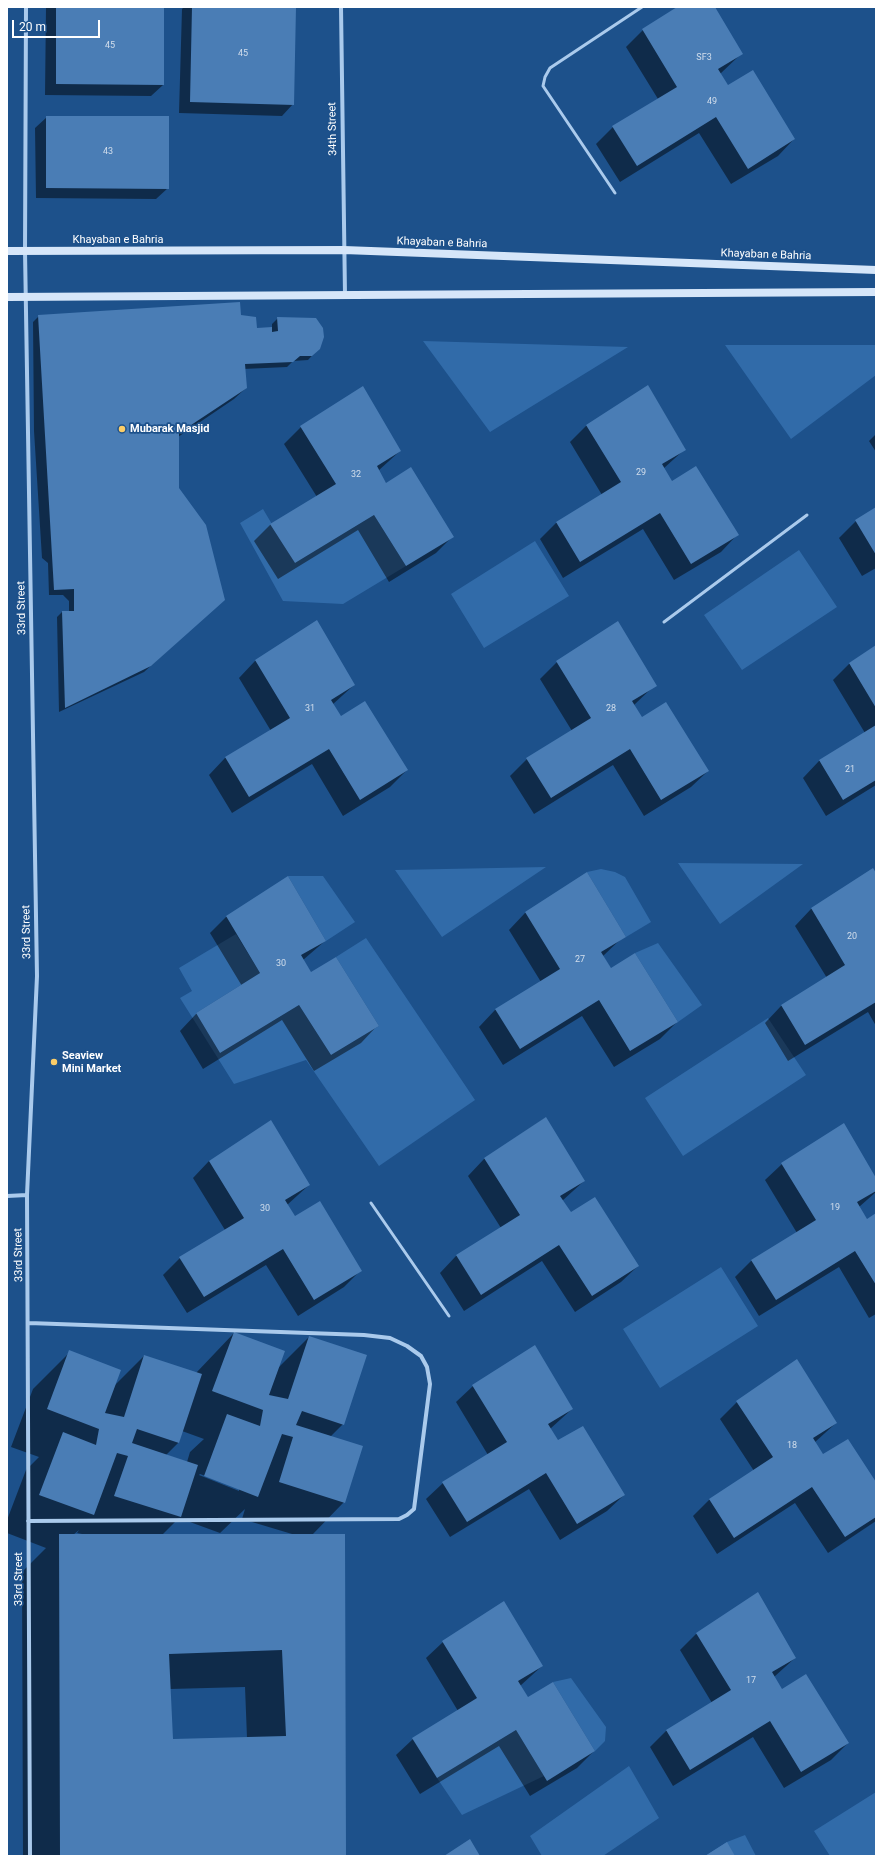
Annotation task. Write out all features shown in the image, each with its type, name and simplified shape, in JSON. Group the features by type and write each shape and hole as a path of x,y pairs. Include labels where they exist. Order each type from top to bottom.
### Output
{"street":[{"name":"33rd Street","path":"26,7 25,251 37,976 27,1195 29,1323 28,1521 30,1856"},
{"name":"34th Street","path":"341,7 345,295"},
{"name":"Khayaban e Bahria","path":"7,251 344,250 876,270"},
{"path":"7,297 876,292"},
{"path":"7,1196 27,1195"},
{"path":"28,1521 399,1519 407,1515 414,1508 430,1384 427,1367 421,1356 407,1346 390,1338 364,1335 29,1323"}],"lane":[{"path":"615,193 543,86 545,77 550,68 642,7"},
{"path":"664,622 807,515"},
{"path":"371,1203 449,1316"}],"shaded area":[{"path":"423,341 628,347 490,432"},
{"path":"725,345 876,345 876,375 791,439"},
{"path":"263,509 295,563 374,515 406,566 343,604 283,601 240,523"},
{"path":"535,541 569,596 484,648 451,594"},
{"path":"799,550 837,607 742,670 704,615"},
{"path":"678,863 803,864 720,924"},
{"path":"546,867 442,937 395,870"},
{"path":"601,869 615,872 625,877 651,922 626,937 587,872"},
{"path":"288,876 323,876 355,922 326,941"},
{"path":"236,934 260,973 196,1013 220,1053 299,1005 331,1055 379,1026 336,957 366,938 475,1100 379,1166 306,1060 234,1084 180,998 192,991 179,968"},
{"path":"658,943 702,1005 678,1022 635,953"},
{"path":"768,1018 806,1075 683,1156 645,1098"},
{"path":"721,1267 758,1326 660,1388 623,1329"},
{"path":"571,1678 606,1727 605,1741 595,1751 553,1682"},
{"path":"516,1730 544,1776 462,1815 437,1778"},
{"path":"629,1766 659,1818 603,1856 542,1856 530,1836"},
{"path":"876,1792 876,1856 830,1856 814,1831"},
{"path":"745,1835 756,1856 705,1856 727,1842"}],"building":[{"path":"56,7 164,7 164,85 56,84"},
{"path":"192,7 296,7 294,105 190,102"},
{"path":"677,7 715,7 743,54 718,69 728,85 753,70 795,139 748,169 716,117 637,166 612,126 677,87 642,29"},
{"path":"46,116 169,116 169,189 46,188"},
{"path":"240,302 241,315 256,317 257,328 272,327 272,332 278,331 277,317 316,318 323,328 324,337 320,349 312,356 300,356 293,362 245,364 247,388 179,433 179,488 206,525 225,600 151,666 65,708 62,611 74,611 74,589 54,590 38,315"},
{"path":"648,385 686,450 662,464 672,481 696,466 739,535 691,564 660,513 580,562 556,522 621,482 586,425"},
{"path":"363,386 401,451 377,466 386,483 411,467 454,537 406,566 374,515 295,563 270,524 336,484 300,426"},
{"path":"876,507 876,555 855,520"},
{"path":"317,620 355,685 331,700 341,716 365,701 408,770 360,800 329,749 249,797 225,757 290,718 255,660"},
{"path":"618,621 657,686 632,701 642,717 666,702 709,771 661,800 630,749 551,798 526,758 591,718 556,661"},
{"path":"876,645 876,708 849,663"},
{"path":"876,725 876,780 843,800 819,760"},
{"path":"873,868 876,873 876,1002 805,1045 781,1005 845,965 811,908"},
{"path":"587,872 626,937 601,952 611,968 635,953 678,1022 630,1051 599,1000 520,1049 495,1009 560,969 525,912"},
{"path":"288,876 326,941 301,955 311,972 336,957 379,1026 331,1055 299,1005 220,1053 196,1013 260,973 226,916"},
{"path":"546,1117 585,1181 560,1196 571,1212 595,1197 639,1266 592,1296 559,1245 481,1295 456,1255 520,1215 484,1158"},
{"path":"271,1120 310,1185 285,1200 295,1216 320,1201 362,1271 314,1300 283,1249 204,1297 179,1257 244,1218 209,1161"},
{"path":"844,1123 876,1178 876,1191 857,1202 867,1219 876,1213 876,1285 855,1251 776,1300 751,1260 816,1220 781,1163"},
{"path":"234,1332 285,1351 269,1395 288,1399 309,1336 367,1355 344,1425 302,1411 296,1425 363,1446 345,1503 279,1482 293,1437 282,1434 258,1497 204,1476 227,1414 260,1426 263,1410 212,1391"},
{"path":"535,1345 573,1409 548,1424 558,1440 583,1426 625,1495 577,1524 546,1473 467,1522 442,1482 507,1442 472,1385"},
{"path":"69,1350 121,1370 105,1413 124,1417 144,1355 202,1374 179,1443 137,1429 132,1443 198,1465 181,1517 114,1496 128,1456 117,1453 94,1515 39,1495 63,1432 96,1445 99,1429 47,1409"},
{"path":"797,1359 837,1423 813,1438 823,1454 848,1439 876,1482 876,1517 845,1537 812,1487 734,1538 709,1499 773,1457 736,1401"},
{"path":"59,1534 345,1534 346,1856 60,1856","holes":["282,1650 286,1736 173,1739 169,1654"]},
{"path":"758,1592 796,1658 772,1672 782,1689 806,1674 849,1743 801,1772 770,1721 690,1770 666,1730 731,1690 696,1633"},
{"path":"504,1601 543,1666 518,1681 528,1697 553,1682 595,1751 547,1781 516,1730 437,1778 412,1738 477,1698 442,1641"},
{"path":"470,1839 480,1856 444,1856"},
{"path":"727,1842 735,1856 705,1856"}],"place":[{"name":"Mubarak Masjid","path":"122,429"},
{"name":"Seaview Mini Market","path":"54,1062"}]}
